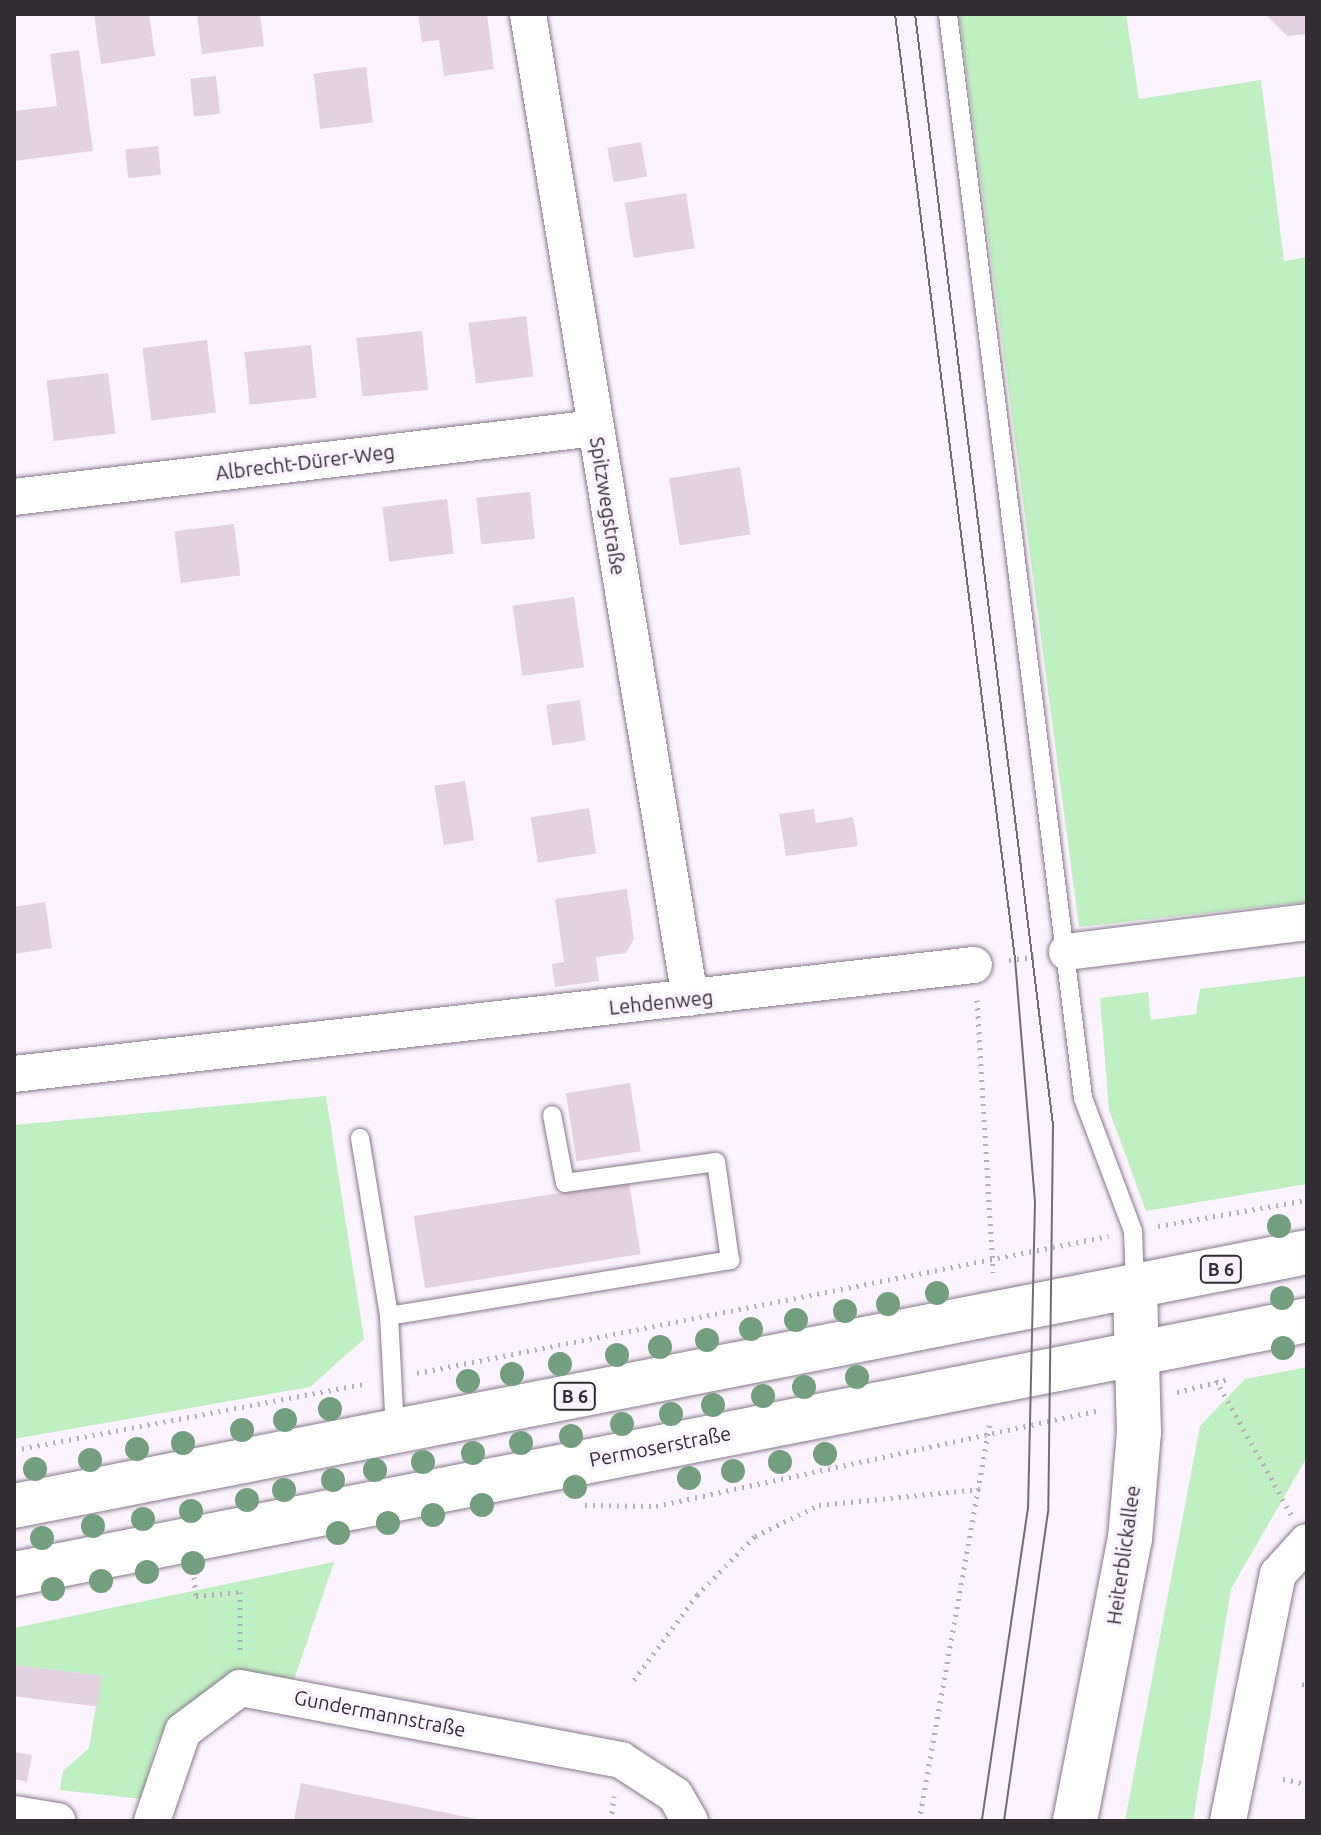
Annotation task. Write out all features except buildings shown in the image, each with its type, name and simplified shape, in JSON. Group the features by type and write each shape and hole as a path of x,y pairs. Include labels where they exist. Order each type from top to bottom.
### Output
{"main road":[{"name":"B 6","path":"14,1506 1307,1252"},
{"name":"Heiterblickallee","path":"1075,1821 1130,1539 1137,1355 1135,1286"},
{"name":"Permoserstraße","path":"14,1574 1307,1320"}],"street":[{"name":"Spitzwegstraße","path":"528,14 690,998"},
{"name":"Albrecht-Dürer-Weg","path":"14,497 595,428"},
{"path":"1067,952 1307,922"},
{"name":"Lehdenweg","path":"14,1074 974,965"},
{"path":"1228,1821 1278,1574 1307,1542"},
{"path":"152,1821 183,1731 240,1688"},
{"name":"Gundermannstraße","path":"240,1688 621,1760 682,1808"},
{"path":"14,1814 57,1821"}],"lane":[{"path":"948,14 1083,1098 1133,1231 1135,1286"},
{"path":"389,1316 730,1260 716,1162 565,1183 552,1115"},
{"path":"360,1138 389,1316 388,1379 395,1432"}],"path":[{"path":"14,1450 994,1261 974,965 1067,952"},
{"path":"1219,1381 1307,1542"},
{"path":"569,1508 656,1506 990,1434 919,1821"},
{"path":"634,1680 697,1595 755,1536 819,1505 980,1489"},
{"path":"179,1578 210,1573"},
{"path":"194,1575 196,1596 240,1592 240,1688"},
{"path":"1283,1779 1307,1784"}],"green space":[{"path":"959,14 1126,14 1139,99 1261,80 1284,261 1307,257 1307,902 1079,927"},
{"path":"1307,976 1307,1184 1146,1211 1109,1110 1100,998 1148,992 1151,1020 1196,1014 1200,989"},
{"path":"326,1096 364,1339 310,1387 14,1439 14,1125"},
{"path":"1307,1367 1307,1457 1231,1589 1193,1821 1125,1821 1200,1426 1245,1379"},
{"path":"334,1562 294,1680 226,1679 179,1711 156,1744 141,1799 60,1790 63,1771 89,1748 101,1676 14,1665 14,1628"}],"tram line":[{"path":"895,14 1015,959 1035,1202 1028,1508 982,1821"},
{"path":"915,14 1053,1125 1048,1512 1004,1821"}]}
